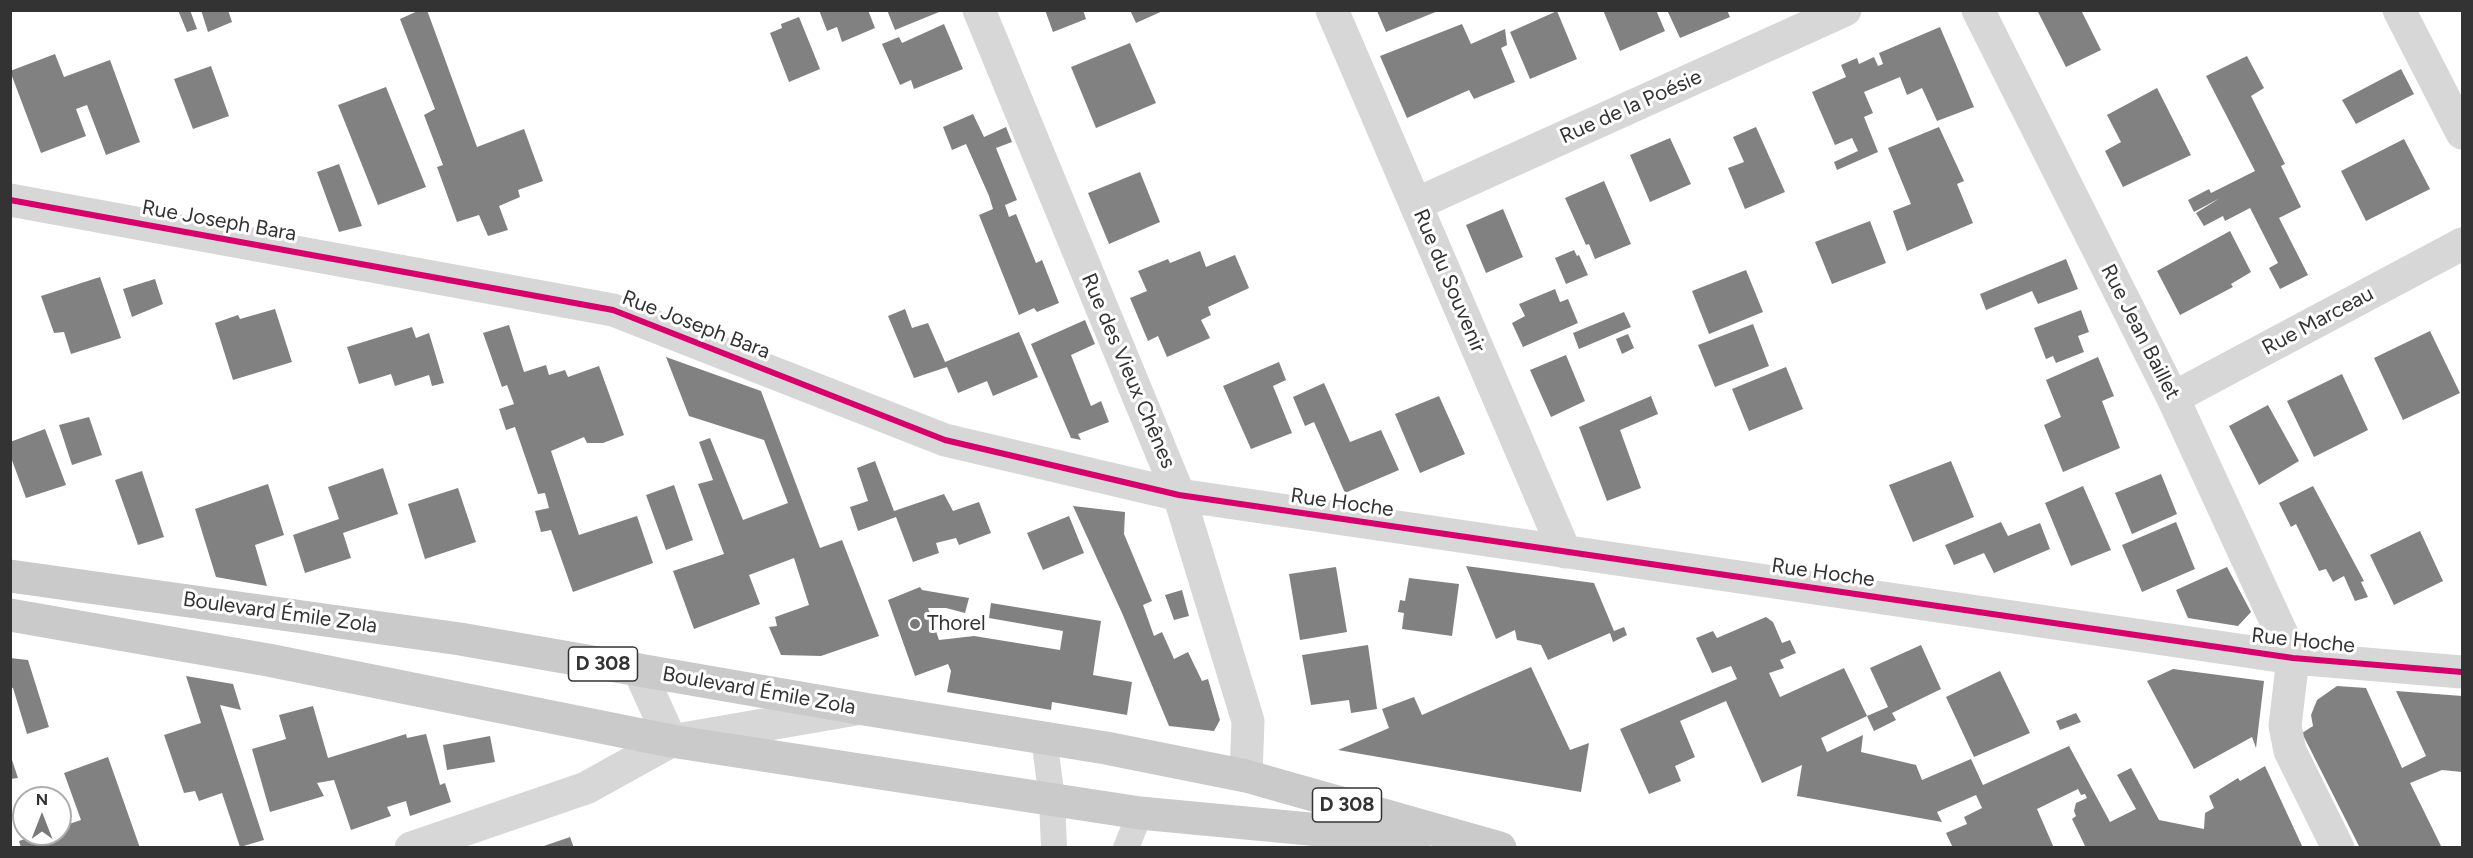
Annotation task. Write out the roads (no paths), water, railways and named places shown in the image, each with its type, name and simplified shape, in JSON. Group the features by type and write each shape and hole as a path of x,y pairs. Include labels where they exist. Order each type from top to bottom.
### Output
{"main road":[{"name":"Boulevard Émile Zola","path":"10,576 460,639 1044,738 1246,776 1499,848"},
{"name":"Boulevard Émile Zola","path":"10,615 268,660 671,741 1140,813 1499,848"}],"street":[{"name":"Rue des Vieux Chênes","path":"979,10 1179,495 1248,721 1246,776"},
{"name":"Rue du Souvenir","path":"1332,10 1565,552"},
{"name":"Rue de la Poésie","path":"1416,204 1845,10"},
{"name":"Rue Jean Baillet","path":"1978,10 2174,398 2293,658"},
{"path":"2399,10 2463,133"},
{"name":"Rue Joseph Bara","path":"10,200 613,310 945,440 1179,495"},
{"name":"Rue Marceau","path":"2174,398 2463,244"},
{"name":"Rue Hoche","path":"1179,495 2293,658 2463,672"},
{"path":"2293,658 2285,726 2290,751 2338,848"},
{"path":"639,670 671,741"},
{"path":"411,848 586,788 671,741 858,708"}],"lane":[{"path":"1044,738 1052,799 1054,848"},
{"path":"1126,848 1140,813"}],"place":[{"name":"Thorel","path":"915,624"}]}
